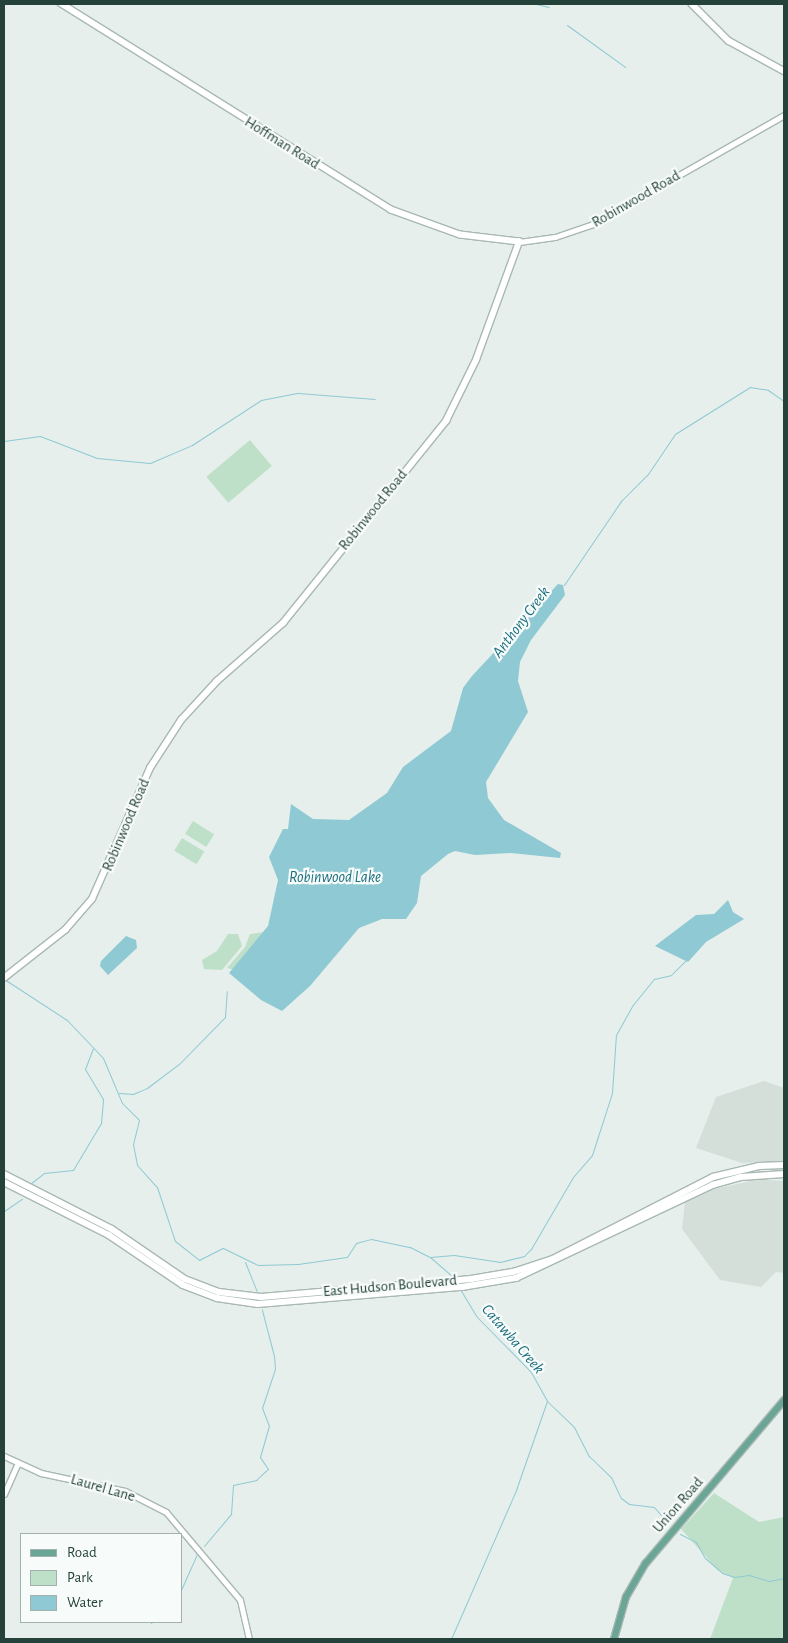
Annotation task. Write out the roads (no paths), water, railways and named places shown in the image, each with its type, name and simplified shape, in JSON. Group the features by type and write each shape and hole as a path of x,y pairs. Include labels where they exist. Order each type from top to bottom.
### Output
{"main road":[{"name":"Hoffman Road","path":"61,4 390,210 444,231 519,242"},
{"path":"692,4 729,41 784,71"},
{"name":"Robinwood Road","path":"4,978 64,930 92,899 150,768 181,720 217,681 283,623 446,421 476,360 519,242"},
{"name":"East Hudson Boulevard","path":"4,1174 112,1229 185,1279 219,1292 261,1297 432,1283 472,1282 552,1259 714,1177 759,1166 784,1165"},
{"name":"East Hudson Boulevard","path":"4,1182 109,1235 183,1285 217,1298 275,1303 436,1289 530,1273 713,1184 741,1177 784,1174"},
{"name":"Union Road","path":"614,1639 622,1607 643,1566 784,1400"}],"street":[{"name":"Robinwood Road","path":"519,242 555,238 593,224 784,115"},
{"name":"Laurel Lane","path":"4,1456 41,1473 125,1491 166,1512 240,1600 249,1639"},
{"path":"4,1494 18,1463"}],"water":[{"name":"Robinwood Lake","path":"558,584 563,585 565,595 531,640 520,662 518,681 528,712 486,782 488,798 504,820 561,853 560,858 511,853 475,855 455,851 448,854 421,876 417,903 406,919 382,919 359,928 310,986 282,1011 261,1000 229,973 268,926 278,880 269,857 283,829 288,829 291,804 313,819 349,820 387,793 403,767 451,731 463,688"},
{"path":"728,900 733,912 744,919 706,942 688,962 655,946 696,915 714,914"},
{"path":"126,936 136,940 137,948 108,975 100,966 101,961"}],"waterway":[{"path":"536,4 549,7"},
{"path":"567,25 625,67"},
{"name":"Anthony Creek","path":"564,585 621,501 648,474 675,434 750,387 768,390 784,401"},
{"path":"4,441 40,436 97,458 150,463 192,445 261,400 298,393 375,399"},
{"path":"430,1257 454,1255 500,1262 524,1256 531,1249 573,1177 592,1155 612,1093 616,1035 632,1006 654,979 671,975 685,961"},
{"name":"Catawba Creek","path":"4,979 67,1020 103,1058 122,1103 139,1120 133,1144 137,1165 157,1187 175,1241 199,1260 223,1248 258,1265 298,1264 347,1257 356,1243 371,1239 410,1247 430,1257 455,1279"},
{"name":"Anthony Creek","path":"119,1093 133,1094 147,1088 179,1064 225,1017 227,991"},
{"path":"30,1184 44,1173 73,1170 101,1123 103,1099 85,1069 93,1048"},
{"path":"4,1211 22,1199"},
{"path":"245,1262 257,1291"},
{"name":"Catawba Creek","path":"460,1289 476,1316 531,1372 547,1401 574,1427 589,1456 611,1477 621,1498 629,1504 654,1507 668,1523"},
{"path":"204,1546 231,1514 233,1485 256,1480 268,1469 260,1457 269,1426 262,1408 275,1369 274,1356 262,1310"},
{"path":"451,1639 516,1490 547,1401"},
{"name":"Catawba Creek","path":"680,1534 696,1542 705,1558 722,1573 734,1577 749,1575 769,1581 784,1578"},
{"path":"182,1588 197,1554"}]}
